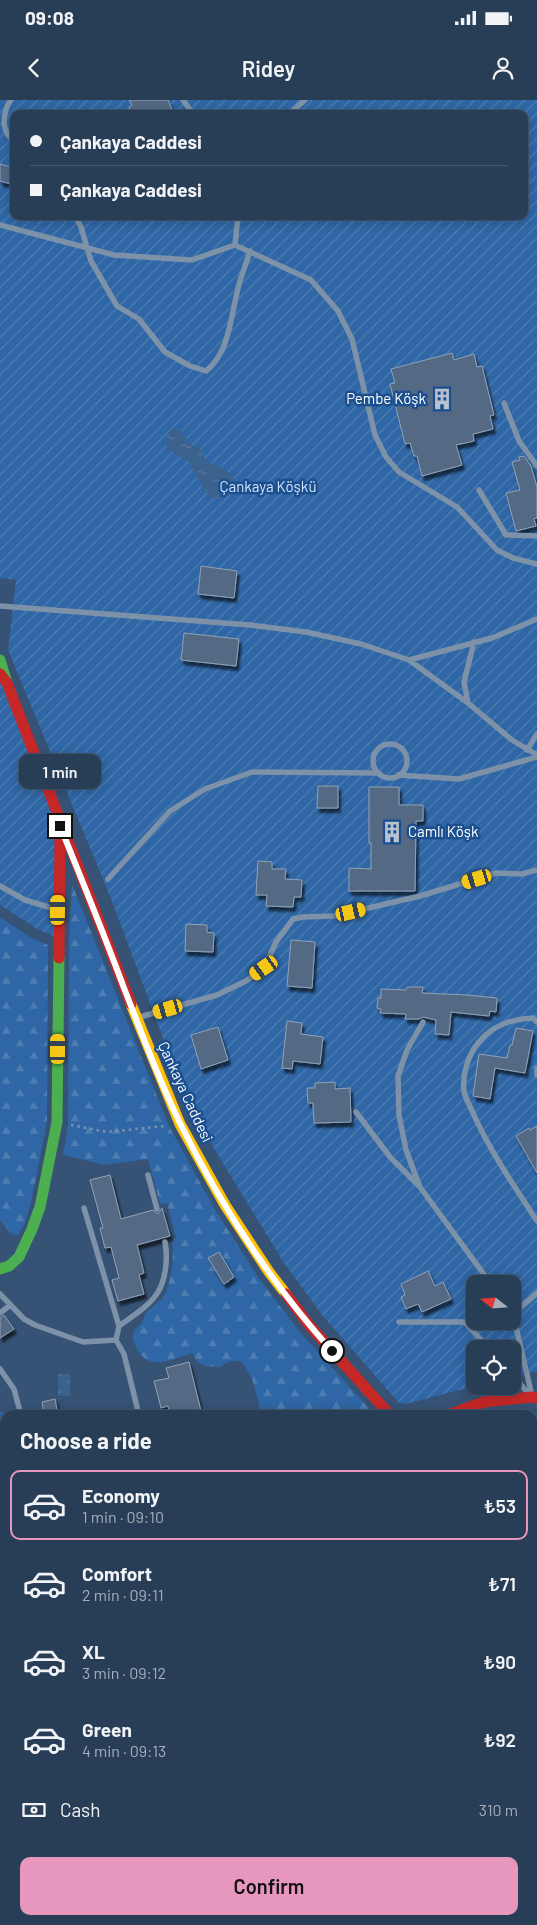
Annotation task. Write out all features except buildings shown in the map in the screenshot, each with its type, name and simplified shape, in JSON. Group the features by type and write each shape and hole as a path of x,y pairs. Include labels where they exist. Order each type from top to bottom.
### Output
{"main road":[{"name":"Çankaya Caddesi","path":"0,660 3,678 60,826 180,1124 225,1206 269,1272 309,1325 386,1410"},
{"path":"0,1270 9,1266 18,1257 32,1230 40,1207 58,1122 60,826"},
{"path":"462,1410 484,1402 534,1398"}],"lane":[{"path":"6,131 4,118 11,100"},
{"path":"294,110 305,100"},
{"path":"0,126 10,136"},
{"path":"77,220 92,261 117,306 139,319 165,352 190,366 206,371 215,364 224,343 239,282 250,252"},
{"path":"235,245 238,220"},
{"path":"0,225 114,255 192,260 235,245 311,280 338,311 352,339 376,435 386,457 399,472 457,507 497,550 513,558 537,564"},
{"path":"504,403 519,441 537,466"},
{"path":"479,490 506,535 537,536"},
{"path":"0,606 250,625 297,631 362,644 409,660 537,756"},
{"path":"409,660 492,638 537,619"},
{"path":"468,703 464,682 474,642"},
{"path":"527,750 537,734"},
{"path":"379,773 373,763 374,755 379,748 392,744 402,750 406,758 405,767 398,775"},
{"path":"108,879 170,812 205,789 252,772 379,773 388,777 398,775 459,779 537,756"},
{"path":"136,1018 217,995 246,981 264,968 276,942 293,919 334,916 420,896 496,873 522,874 537,870"},
{"path":"0,886 25,900 58,910"},
{"path":"537,1022 533,1018 518,1019 490,1030 469,1057 464,1072 464,1093 490,1149 537,1221"},
{"path":"420,1187 406,1150 398,1115 398,1076 407,1050 423,1022"},
{"path":"537,1068 537,1075"},
{"path":"356,1112 390,1157 420,1187 484,1275"},
{"path":"148,1175 157,1209"},
{"path":"84,1208 119,1326 116,1340 124,1354 138,1410"},
{"path":"119,1326 158,1293 165,1271 166,1242"},
{"path":"521,1307 537,1293"},
{"path":"0,1294 9,1306 24,1319 35,1325 83,1342 116,1340"},
{"path":"0,1313 9,1306"},
{"path":"399,1322 465,1322 481,1340"},
{"path":"517,1330 534,1398"},
{"path":"0,1369 14,1389 20,1410"},
{"path":"521,1384 534,1398"}],"path":[{"path":"58,1122 106,1132 180,1124"}],"green space":[{"name":"Çankaya Köşkü","path":"0,100 537,100 537,1371 521,1375 521,1340 466,1340 466,1388 406,1404 399,1403 323,1316 284,1263 216,1152 176,1073 110,896 8,650 16,580 0,578"},
{"path":"0,674 60,826 59,939 36,928 0,905"},
{"path":"72,884 169,1126 214,1208 258,1277 299,1331 370,1410 259,1410 252,1379 240,1361 229,1361 220,1367 204,1366 196,1361 193,1353 161,1362 147,1360 141,1355 134,1342 133,1333 142,1323 146,1313 161,1299 166,1291 172,1269 172,1240 176,1238 167,1203 160,1204 148,1159 105,1165 63,1155 68,1125 69,939"},
{"path":"0,917 30,937 48,945 47,1122 31,1203 24,1225 18,1235 11,1234 0,1220"}],"water":[{"path":"171,429 181,431 190,444 202,451 205,459 231,474 234,479 233,485 222,498 216,499 210,496 189,463 167,448 167,435"},
{"path":"58,1374 70,1374 70,1396 58,1396"}],"traffic: fast":[{"path":"0,660 7,683"},
{"path":"0,1269 9,1266 19,1257 32,1229 40,1207 57,1122 59,958"}],"traffic: slow":[{"path":"131,1004 180,1124 225,1205 269,1272 286,1294"}],"traffic: jam":[{"path":"0,674 7,683 131,1004"},
{"path":"59,958 60,826"},
{"path":"286,1294 309,1325 386,1410"},
{"path":"462,1410 484,1402 537,1398"}],"place":[{"name":"Pembe Köşk","path":"442,399"},
{"name":"Camlı Köşk","path":"392,832"}],"route":[{"path":"60,826 155,1066 180,1124 225,1206 269,1272 309,1325 332,1351"}]}
